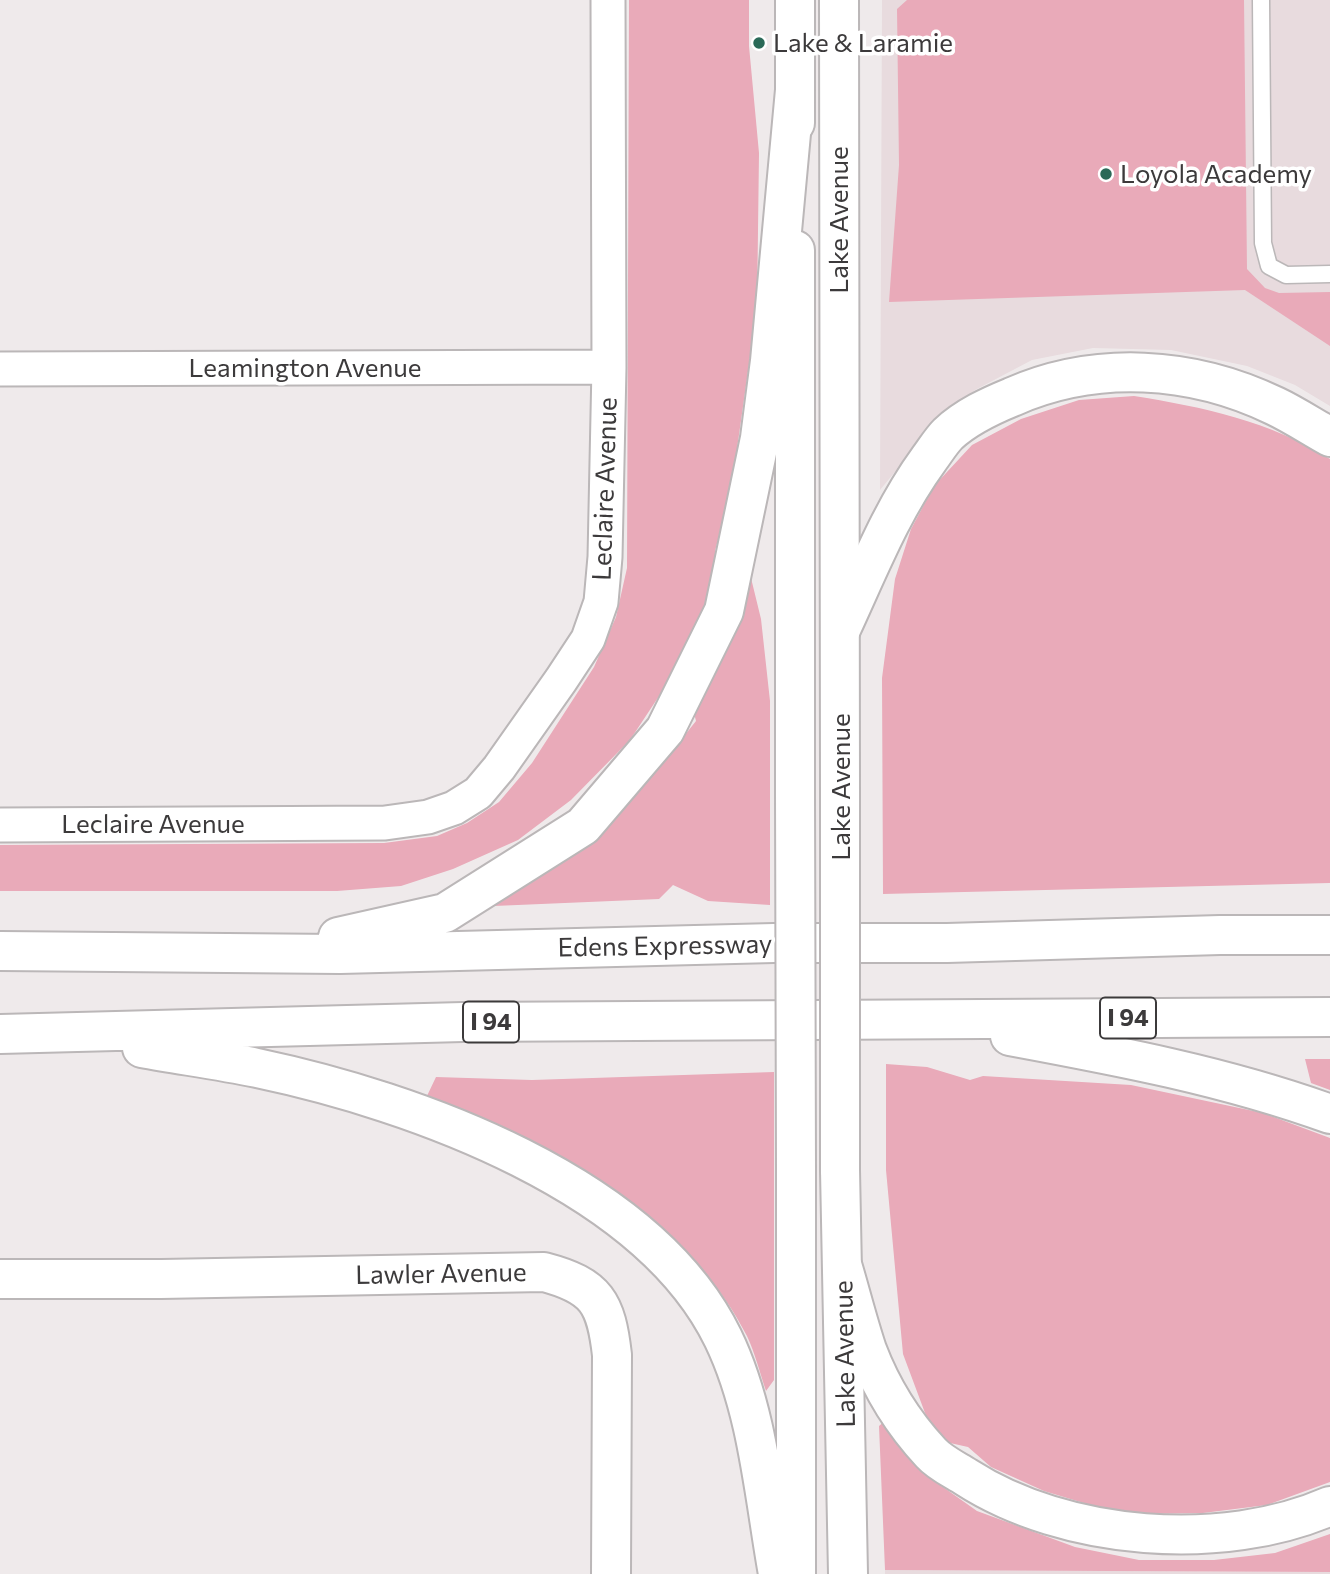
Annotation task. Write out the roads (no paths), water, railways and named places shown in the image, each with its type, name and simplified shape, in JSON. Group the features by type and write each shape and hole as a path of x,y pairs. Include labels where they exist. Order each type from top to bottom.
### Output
{"main road":[{"name":"Lake Avenue","path":"795,0 796,1574"},
{"name":"Lake Avenue","path":"839,0 840,1170 848,1574"},
{"path":"264,953 445,913 583,826 666,730 724,611 760,438 770,361 795,90"},
{"path":"841,629 894,513 948,434 984,409 1025,391 1065,378 1116,372 1167,373 1217,383 1263,401 1330,437"},
{"name":"Edens Expressway","path":"0,951 340,954 774,943 947,943 1321,932"},
{"name":"I 94","path":"0,1034 463,1022 1330,1017"},
{"path":"925,1019 1172,1067 1291,1100 1330,1114"},
{"path":"57,1034 257,1068 346,1091 410,1112 545,1168 631,1227 666,1258 696,1295 722,1336 737,1371 746,1401 778,1574"},
{"path":"843,1268 868,1351 898,1411 933,1455 979,1485 1024,1508 1077,1522 1136,1533 1194,1536 1248,1530 1310,1515 1330,1506"},
{"name":"Lawler Avenue","path":"0,1279 544,1272 565,1278 596,1298 605,1313 609,1332 612,1355 611,1574"}],"street":[{"name":"Leclaire Avenue","path":"0,825 386,823 428,817 454,808 478,793 499,768 588,639 601,602 605,557 609,367 608,0"},
{"name":"Leamington Avenue","path":"0,369 609,367"}],"lane":[{"path":"1261,0 1263,243 1269,266 1286,275 1327,274"}],"place":[{"name":"Lake & Laramie","path":"759,43"},
{"name":"Loyola Academy","path":"1106,174"}]}
